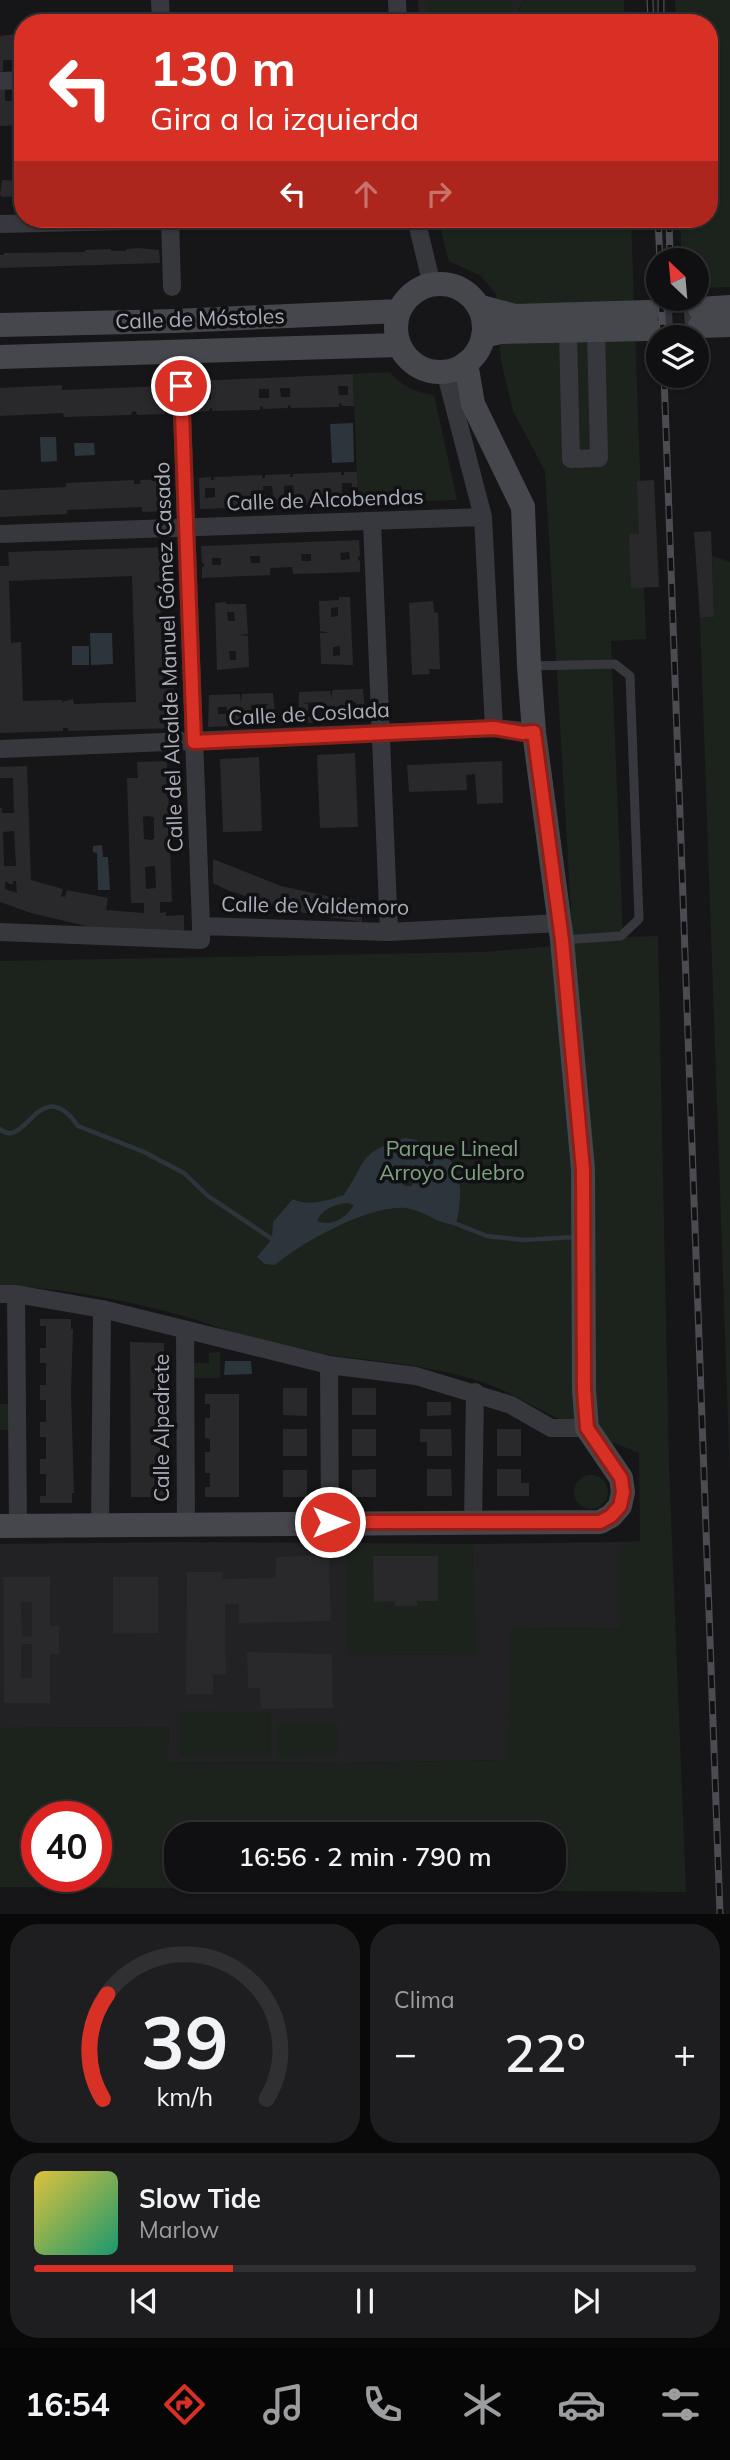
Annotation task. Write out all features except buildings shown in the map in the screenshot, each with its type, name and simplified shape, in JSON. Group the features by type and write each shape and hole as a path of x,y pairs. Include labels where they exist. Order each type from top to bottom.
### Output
{"street":[{"path":"170,228 172,287"},
{"path":"418,228 432,285"},
{"path":"445,284 470,295 478,306 482,316 483,336 474,356 455,367 431,371 418,366 407,357 396,334 399,311 407,299 418,290 445,284"},
{"path":"478,306 515,316 648,321 596,331 500,332 483,336"},
{"path":"730,307 700,318 730,325"},
{"name":"Calle de Móstoles","path":"0,325 175,321 399,311"},
{"path":"568,332 571,459 598,458 596,331"},
{"name":"Calle de Móstoles","path":"0,357 400,345"},
{"path":"455,367 483,517 494,728"},
{"path":"455,367 523,507 534,732 561,931 583,1170 584,1380 587,1428 621,1478 623,1492 620,1506 611,1516 600,1522 186,1525 100,1514 9,1526 8,1294 102,1309 329,1366 416,1376 511,1405 551,1428 587,1428"},
{"name":"Calle del Alcalde Manuel Gómez Casado","path":"181,386 201,926"},
{"name":"Calle de Alcobendas","path":"0,534 483,517"},
{"path":"372,521 389,932"},
{"name":"Calle de Coslada","path":"0,749 494,728 534,732"},
{"name":"Calle de Valdemoro","path":"0,932 201,940 201,926 389,932 561,931"},
{"path":"100,1514 102,1309"},
{"name":"Calle Alpedrete","path":"185,1330 186,1525"},
{"path":"329,1366 330,1522"},
{"path":"473,1523 475,1392"}],"lane":[{"path":"529,666 615,664 629,676 639,919 621,936 561,931"}],"shaded area":[{"path":"418,0 523,0 517,14 419,14"},
{"path":"353,423 354,462 332,463 330,424"},
{"path":"40,437 56,437 57,461 41,462"},
{"path":"74,443 94,443 95,455 75,456"},
{"path":"90,633 112,633 113,664 91,665"},
{"path":"72,646 89,646 89,665 72,665"},
{"path":"102,845 103,857 108,857 110,890 98,890 97,853 93,852 93,846"},
{"path":"405,1138 423,1142 437,1148 447,1157 459,1179 456,1225 406,1208 391,1208 337,1226 275,1265 265,1264 257,1257 272,1239 273,1222 293,1199 311,1203 344,1195 371,1153","holes":["404,1171 415,1175 411,1186 400,1182","347,1203 354,1205 338,1220 328,1223 317,1221 329,1208"]},
{"path":"225,1361 251,1361 252,1374 224,1375"},
{"path":"621,1542 621,1628 510,1629 510,1760 167,1762 169,1727 0,1728 0,1544 347,1543 347,1654 475,1655 472,1544"}],"green space":[{"path":"428,0 512,0 513,12 428,14"},
{"path":"523,0 624,0 625,14 518,14"},
{"path":"675,0 730,0 730,287 709,288 709,248 681,248 680,228 718,228 718,14 676,14"},
{"name":"Parque Lineal Arroyo Culebro","path":"440,228 631,228 646,639 611,641 623,937 658,936 669,1465 686,1892 566,1891 566,1822 164,1822 164,1888 112,1888 112,1801 21,1801 21,1887 0,1887 0,1728 169,1727 168,1762 509,1760 510,1629 620,1628 621,1542 640,1541 639,1453 479,1381 425,1368 286,1348 251,1340 194,1319 122,1301 73,1292 0,1285 0,961 485,952 573,944 545,471 513,411 501,361 496,294 481,276 449,261"},
{"path":"390,372 409,388 434,395 457,500 358,503 353,374"},
{"path":"712,556 730,562 730,1477 700,618 714,617"},
{"path":"220,1352 220,1378 194,1378 194,1363 209,1363 209,1353"},
{"path":"0,1404 9,1404 9,1430 0,1430"},
{"path":"591,1475 603,1480 608,1492 603,1504 591,1509 579,1504 574,1492 579,1480"},
{"path":"347,1543 472,1544 476,1655 347,1654"},
{"path":"181,1711 271,1712 271,1756 180,1757"},
{"path":"277,1723 338,1723 338,1757 277,1757"}],"waterway":[{"path":"0,1129 9,1133 17,1130 43,1109 53,1106 65,1111 78,1126 144,1152 184,1173 208,1196 272,1239 277,1238"},
{"path":"454,1223 487,1236 524,1240 575,1237"}],"railway":[{"path":"650,0 651,14"},
{"path":"661,0 661,14"},
{"path":"658,228 659,248"},
{"path":"669,228 670,248"},
{"path":"662,312 662,325"},
{"path":"664,388 720,1914"}],"route":[{"path":"181,386 194,742 494,728 534,732 561,933 583,1170 584,1390 587,1428 621,1478 623,1492 620,1506 611,1516 600,1522 330,1522"}]}
